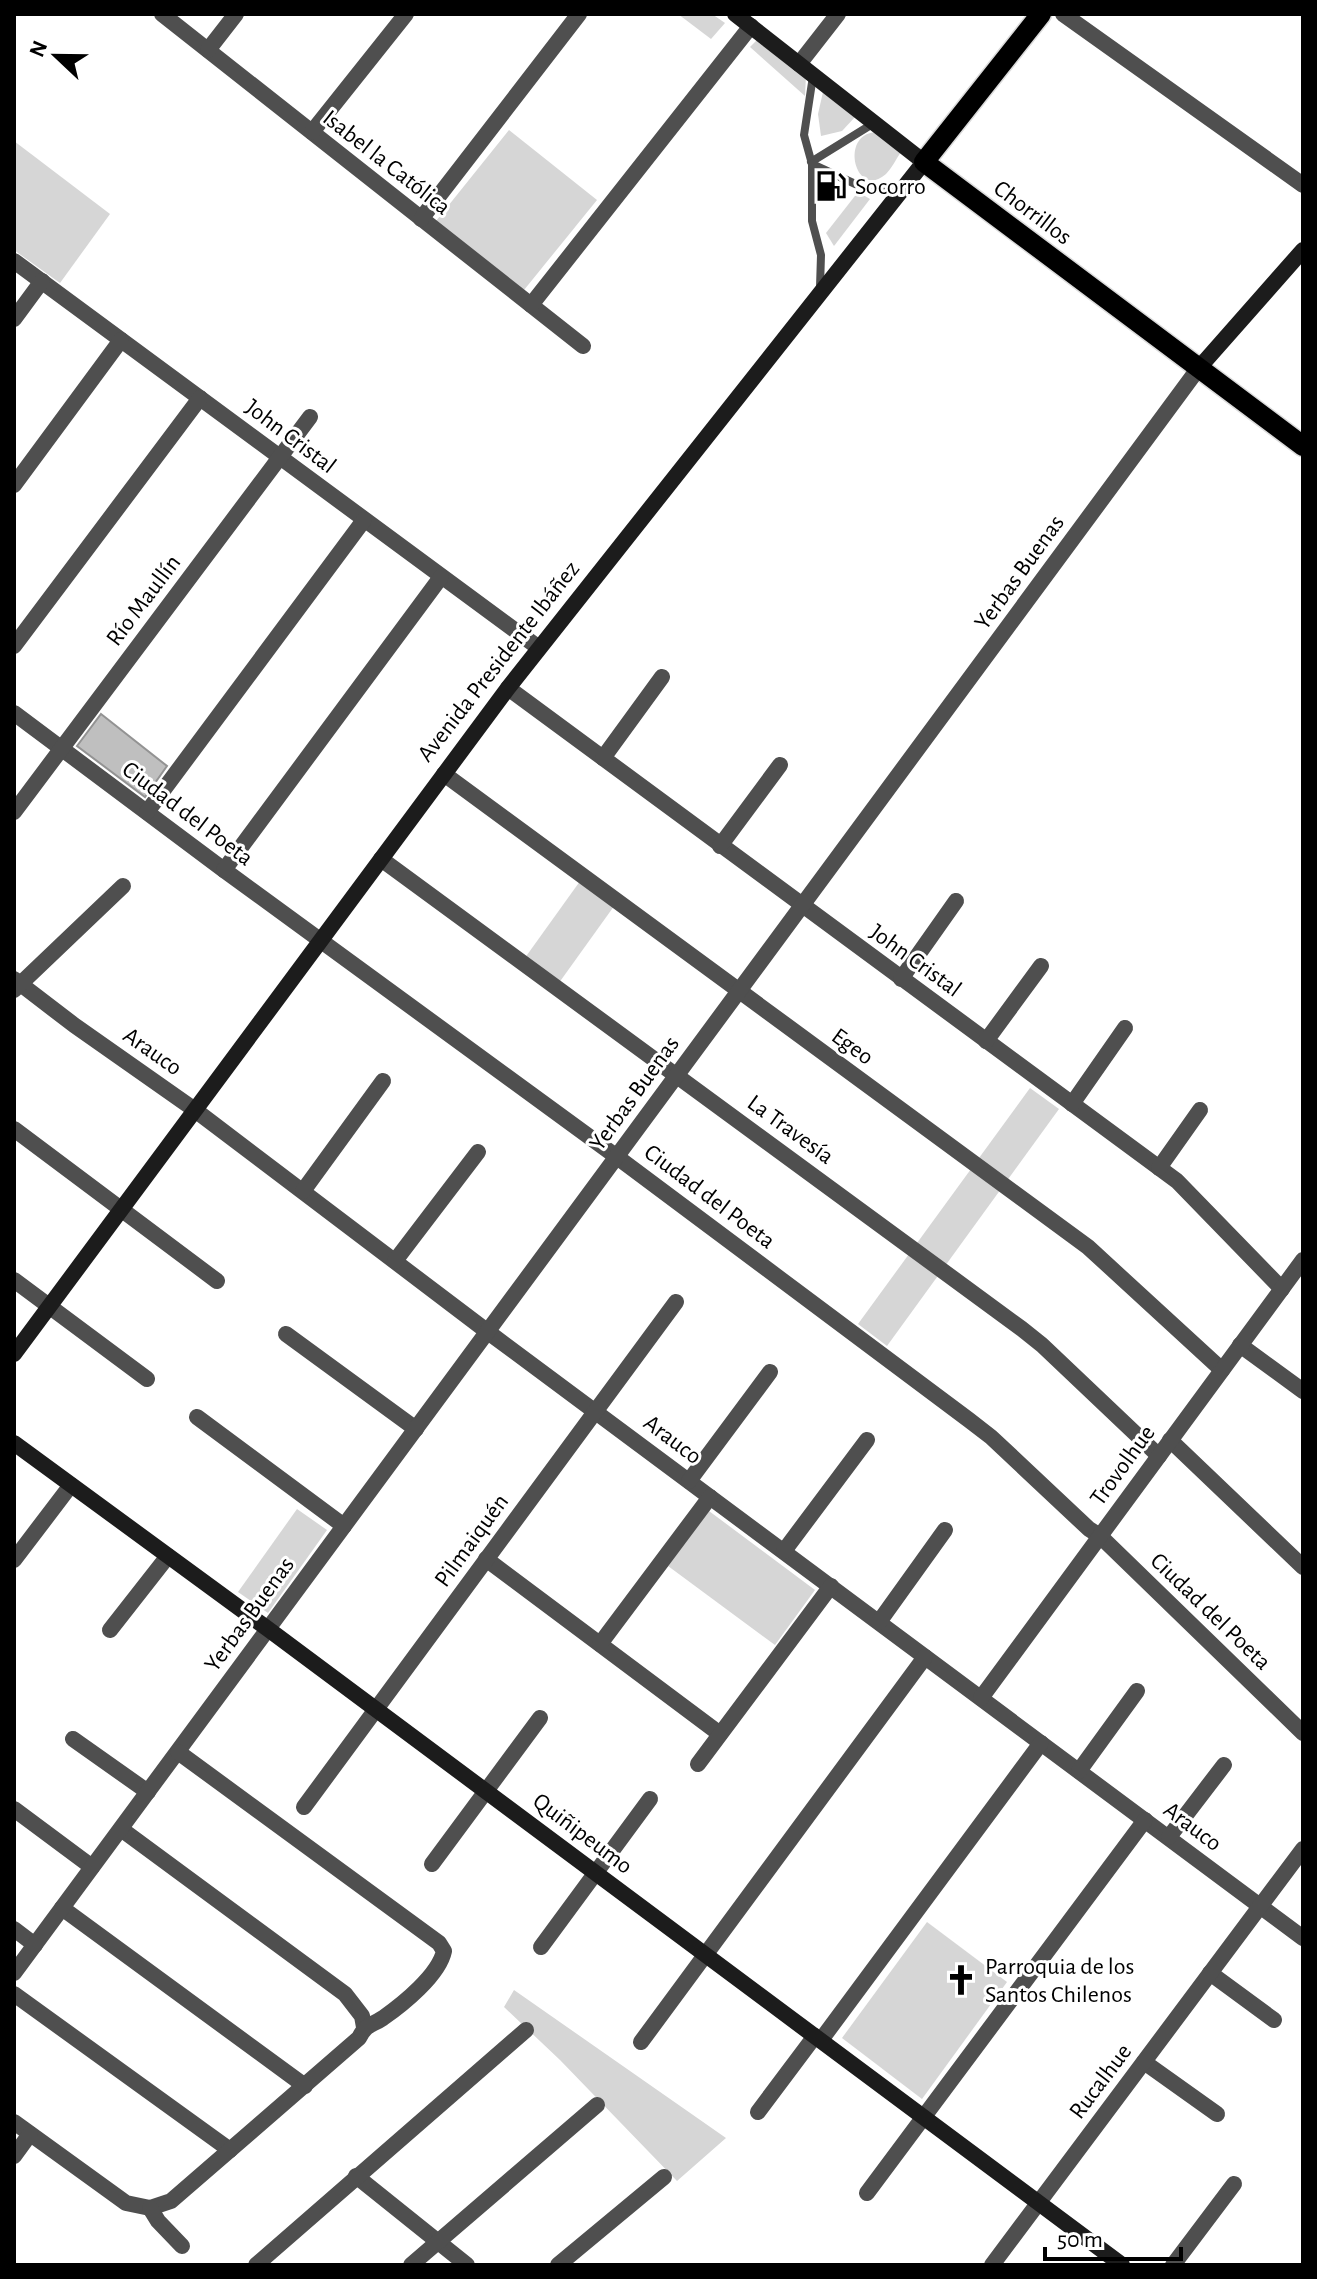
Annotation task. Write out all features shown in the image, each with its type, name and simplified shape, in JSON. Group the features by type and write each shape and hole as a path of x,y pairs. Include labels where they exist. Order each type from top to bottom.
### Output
{"main road":[{"name":"Avenida Presidente Ibáñez","path":"924,162 1041,14"},
{"name":"Chorrillos","path":"924,162 1303,446"}],"street":[{"name":"Isabel la Católica","path":"162,14 583,346"},
{"path":"208,50 236,14"},
{"path":"312,132 406,14"},
{"path":"421,219 579,14"},
{"name":"Chorrillos","path":"735,14 924,162"},
{"path":"799,64 838,14"},
{"path":"1063,14 1303,185"},
{"path":"531,305 751,26"},
{"name":"Avenida Presidente Ibáñez","path":"14,1354 508,688 924,162"},
{"name":"Yerbas Buenas","path":"14,1973 1198,369 1303,250"},
{"name":"John Cristal","path":"14,261 539,648"},
{"path":"14,319 42,281"},
{"path":"14,485 121,340"},
{"path":"14,646 200,398"},
{"name":"Río Maullín","path":"14,812 310,417"},
{"path":"147,812 364,520"},
{"path":"224,870 441,577"},
{"path":"603,758 662,677"},
{"name":"John Cristal","path":"508,688 1177,1181 1282,1289"},
{"name":"Ciudad del Poeta","path":"14,713 991,1437 1100,1536 1303,1733"},
{"path":"720,846 780,765"},
{"name":"Egeo","path":"444,774 1088,1247 1222,1370"},
{"name":"La Travesía","path":"381,859 1022,1329 1159,1456"},
{"path":"16,984 123,886"},
{"path":"901,979 956,901"},
{"path":"986,1041 1041,966"},
{"name":"Arauco","path":"16,984 195,1110 488,1332 1303,1938"},
{"path":"1072,1104 1125,1028"},
{"path":"303,1191 383,1081"},
{"path":"1159,1168 1200,1110"},
{"path":"14,1129 217,1281"},
{"path":"395,1261 478,1152"},
{"name":"Trovolhue","path":"981,1698 1303,1260"},
{"path":"14,1280 147,1379"},
{"name":"Pilmaiquén","path":"304,1807 676,1302"},
{"path":"286,1334 416,1429"},
{"path":"1240,1345 1303,1391"},
{"path":"689,1481 770,1372"},
{"path":"197,1417 344,1526"},
{"path":"784,1551 867,1440"},
{"path":"1170,1440 1303,1567"},
{"name":"Quiñipeumo","path":"14,1443 1122,2265"},
{"path":"14,1560 71,1485"},
{"path":"600,1644 710,1497"},
{"path":"879,1622 945,1530"},
{"path":"110,1630 168,1556"},
{"path":"486,1559 720,1734"},
{"path":"698,1764 831,1586"},
{"path":"641,2042 925,1657"},
{"path":"1079,1771 1137,1691"},
{"path":"432,1864 540,1718"},
{"path":"73,1739 148,1792"},
{"path":"758,2112 818,2038 1041,1743"},
{"path":"178,1752 439,1943 444,1951 443,1959 422,1986 382,2019 364,2027"},
{"path":"1169,1837 1224,1765"},
{"path":"541,1947 650,1799"},
{"path":"14,1809 92,1867"},
{"path":"867,2193 1145,1820"},
{"path":"14,2122 126,2203 150,2208 171,2201 359,2038 364,2027 362,2016 345,1994 121,1829"},
{"name":"Rucalhue","path":"992,2265 1303,1849"},
{"path":"62,1908 305,2086"},
{"path":"14,1929 35,1945"},
{"path":"1210,1973 1274,2020"},
{"path":"14,1994 230,2150"},
{"path":"256,2265 526,2030"},
{"path":"1144,2062 1217,2114"},
{"path":"411,2265 597,2105"},
{"path":"14,2156 30,2134"},
{"path":"356,2176 467,2265"},
{"path":"558,2265 664,2177"},
{"path":"1173,2265 1234,2184"},
{"path":"150,2208 182,2246"}],"lane":[{"path":"813,75 804,135 811,163 812,221 822,268 819,294"},
{"path":"811,163 874,123"},
{"path":"811,163 864,188 899,193"}],"shaded area":[{"path":"678,14 712,14 725,23 711,39"},
{"path":"759,38 806,75 805,96 750,47"},
{"path":"823,92 855,117 842,131 821,136 818,114"},
{"path":"509,130 597,200 524,290 436,221"},
{"path":"877,132 901,152 886,174 875,180 866,179 856,164 855,153 865,135"},
{"path":"14,141 110,214 60,283 14,250"},
{"path":"858,192 870,199 834,246 826,233"},
{"path":"583,877 617,902 556,987 522,962"},
{"path":"1030,1088 1059,1109 887,1346 858,1324"},
{"path":"297,1509 327,1530 268,1613 238,1592"},
{"path":"709,1511 815,1590 775,1645 668,1566"},
{"path":"927,1922 1007,1982 922,2099 842,2038"},
{"path":"514,1990 726,2138 677,2181 504,2007"}],"building":[{"path":"101,714 167,766 145,797 77,746"}],"place":[{"name":"Socorro","path":"831,186"},
{"name":"Parroquia de los Santos Chilenos","path":"961,1980"}]}
